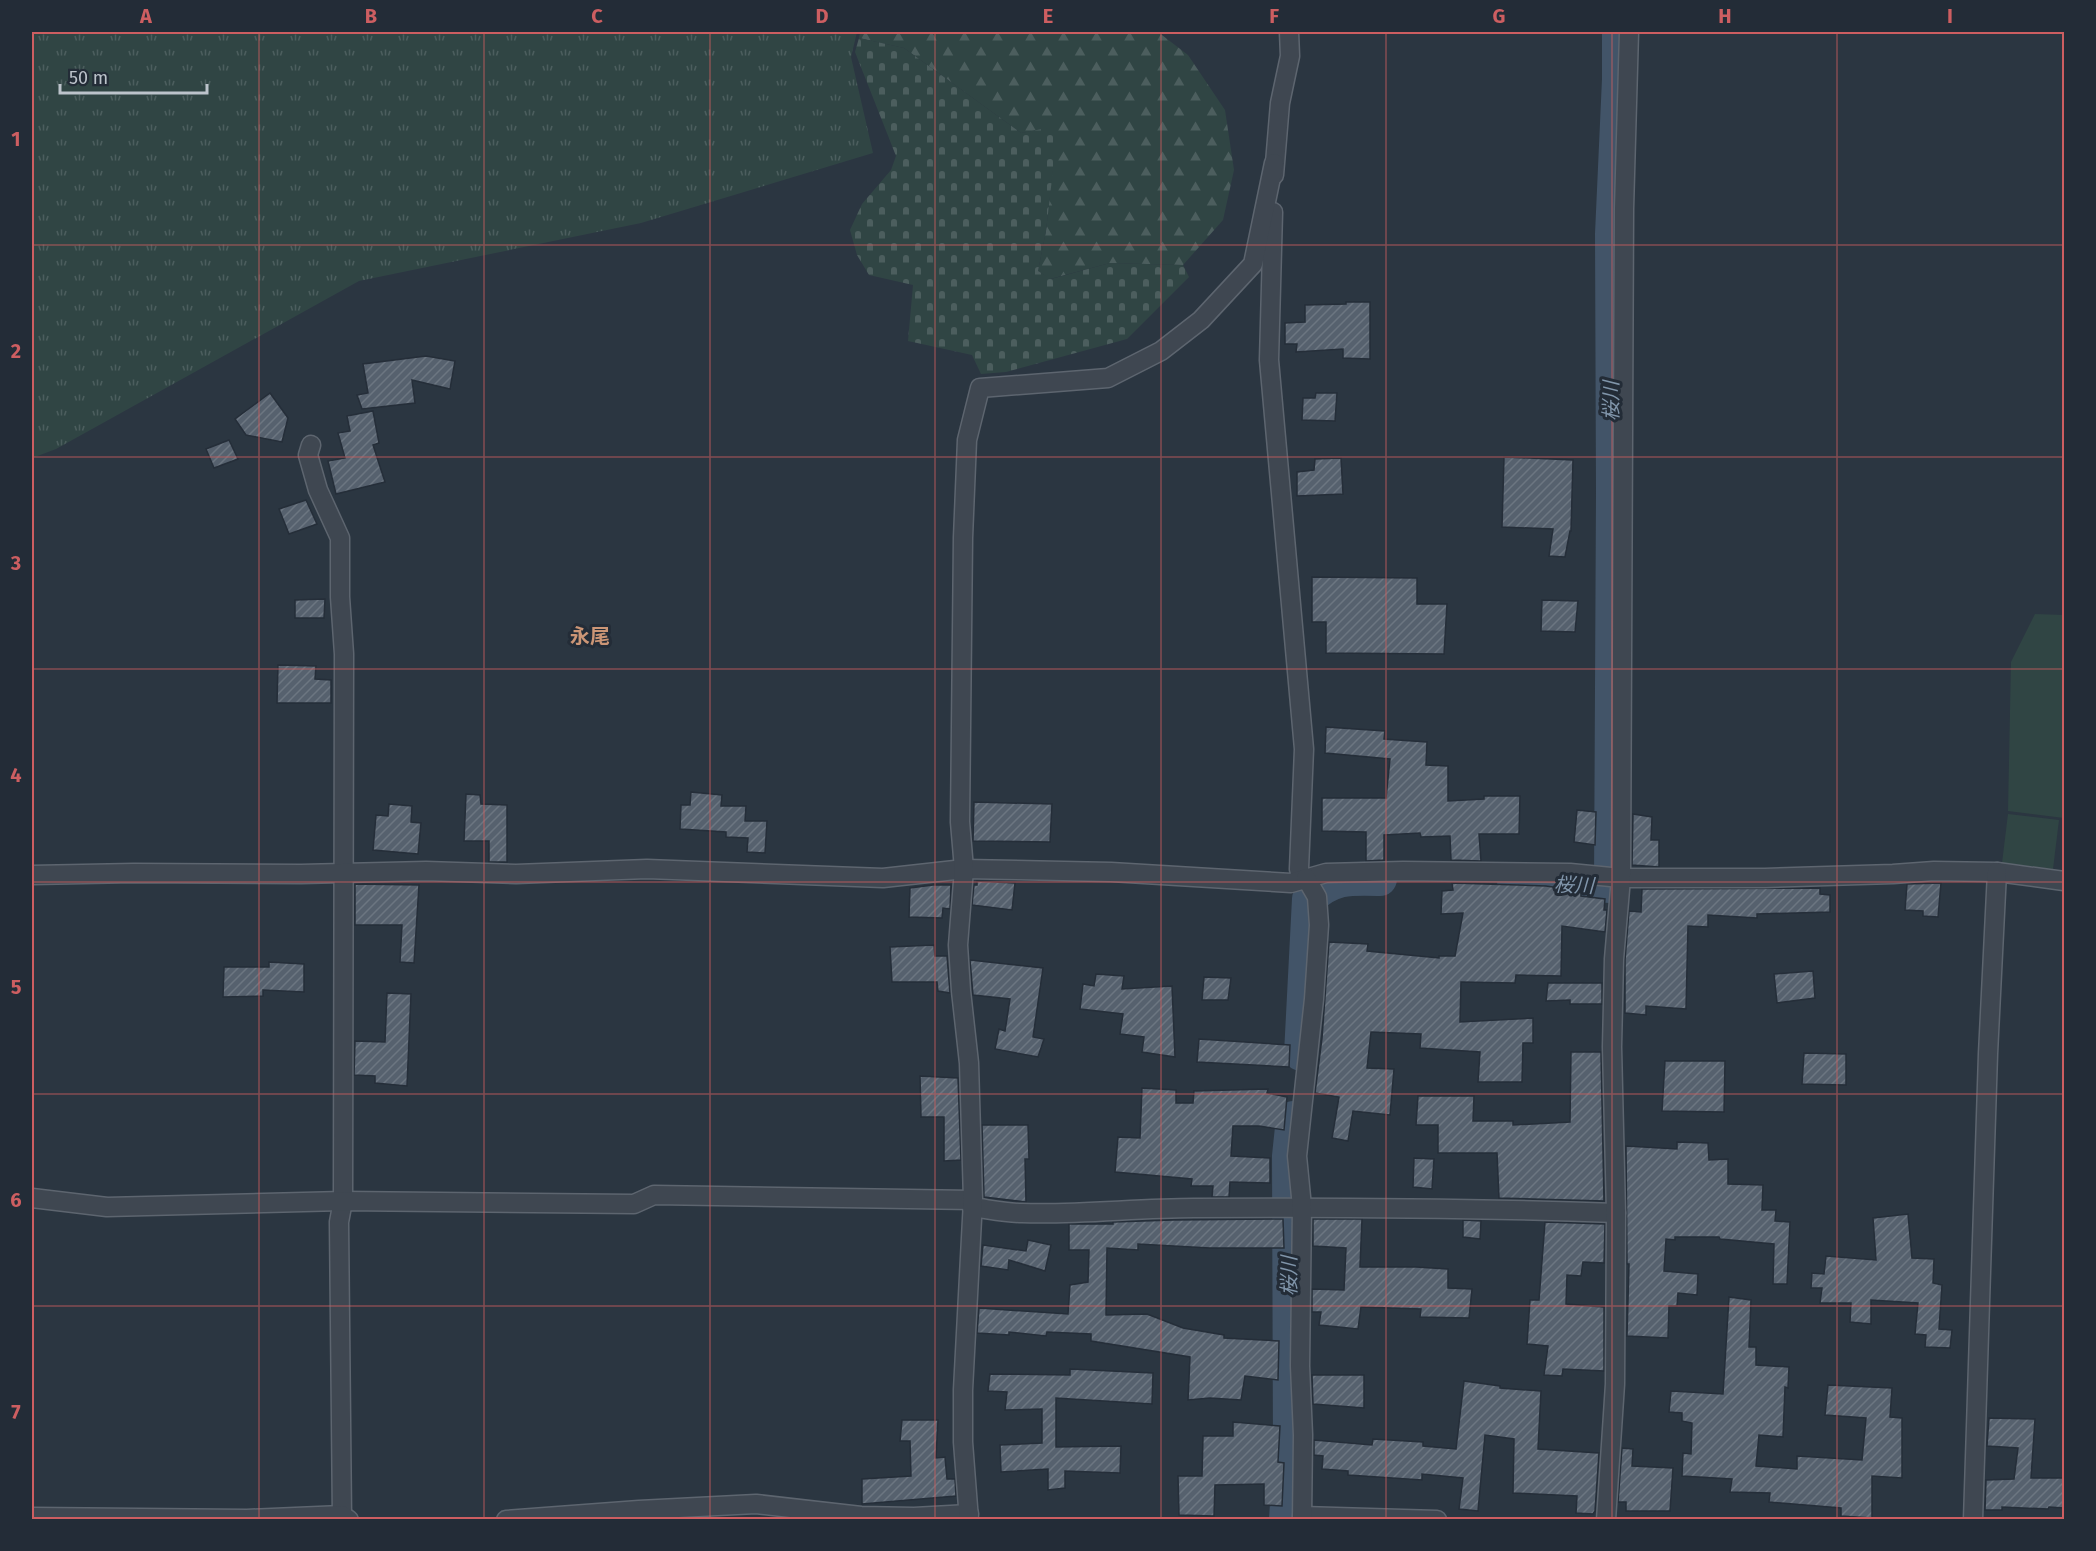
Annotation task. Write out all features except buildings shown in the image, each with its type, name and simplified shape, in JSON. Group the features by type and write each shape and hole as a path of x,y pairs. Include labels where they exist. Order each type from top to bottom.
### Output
{"street":[{"path":"1288,32 1290,56 1280,103 1274,163 1269,360 1304,749 1299,869 1309,886 1319,925 1314,999 1293,1207 1304,1435 1302,1518 1437,1520"},
{"path":"1606,1520 1615,1384 1616,1213 1612,1047 1624,209 1629,32"},
{"path":"506,1520 756,1504 861,1515 969,1517 963,1442 963,1390 973,1203 969,1063 958,945 964,869 960,822 967,440 980,388 1108,378 1161,351 1201,320 1254,264 1274,163"},
{"path":"32,1517 345,1518 339,1222 343,1201 344,654 340,597 340,538 318,490 308,455 311,445"},
{"path":"32,875 426,871 516,874 647,869 883,878 964,869 1111,872 1309,886 1326,873 1403,871 1570,873 1614,878 1765,878 1934,871 1997,872 2064,880"},
{"path":"1973,1520 1988,1053 1997,872"},
{"path":"32,1198 107,1207 343,1201 634,1204 654,1195 973,1203 1020,1214 1107,1212 1155,1208 1293,1207 1512,1209 1616,1213"}],"green space":[{"path":"32,32 857,32 851,57 873,153 641,223 359,281 56,449 32,458"},
{"path":"860,32 1158,32 1188,55 1225,110 1234,170 1223,220 1183,265 1110,263 1050,279 1038,271 1046,231 1057,127 1021,133 904,48 859,38"},
{"path":"859,38 904,48 1021,133 1058,126 1046,231 1038,271 1051,279 1110,263 1183,265 1189,277 1127,339 1006,372 981,374 972,355 908,341 913,285 869,275 857,255 850,230 862,204 891,170 896,156 855,52"},
{"path":"2035,614 2064,615 2064,818 2008,811 2011,662"},
{"path":"2008,814 2059,820 2053,869 2002,863"}],"waterway":[{"name":"桜川","path":"1514,881 1611,886 1612,234 1619,32"},
{"name":"桜川","path":"1301,1054 1309,899 1325,886 1342,880 1380,879"},
{"name":"桜川","path":"1286,1520 1290,1453 1289,1156 1293,1118"}],"district":[{"name":"永尾","path":"590,636"}]}
